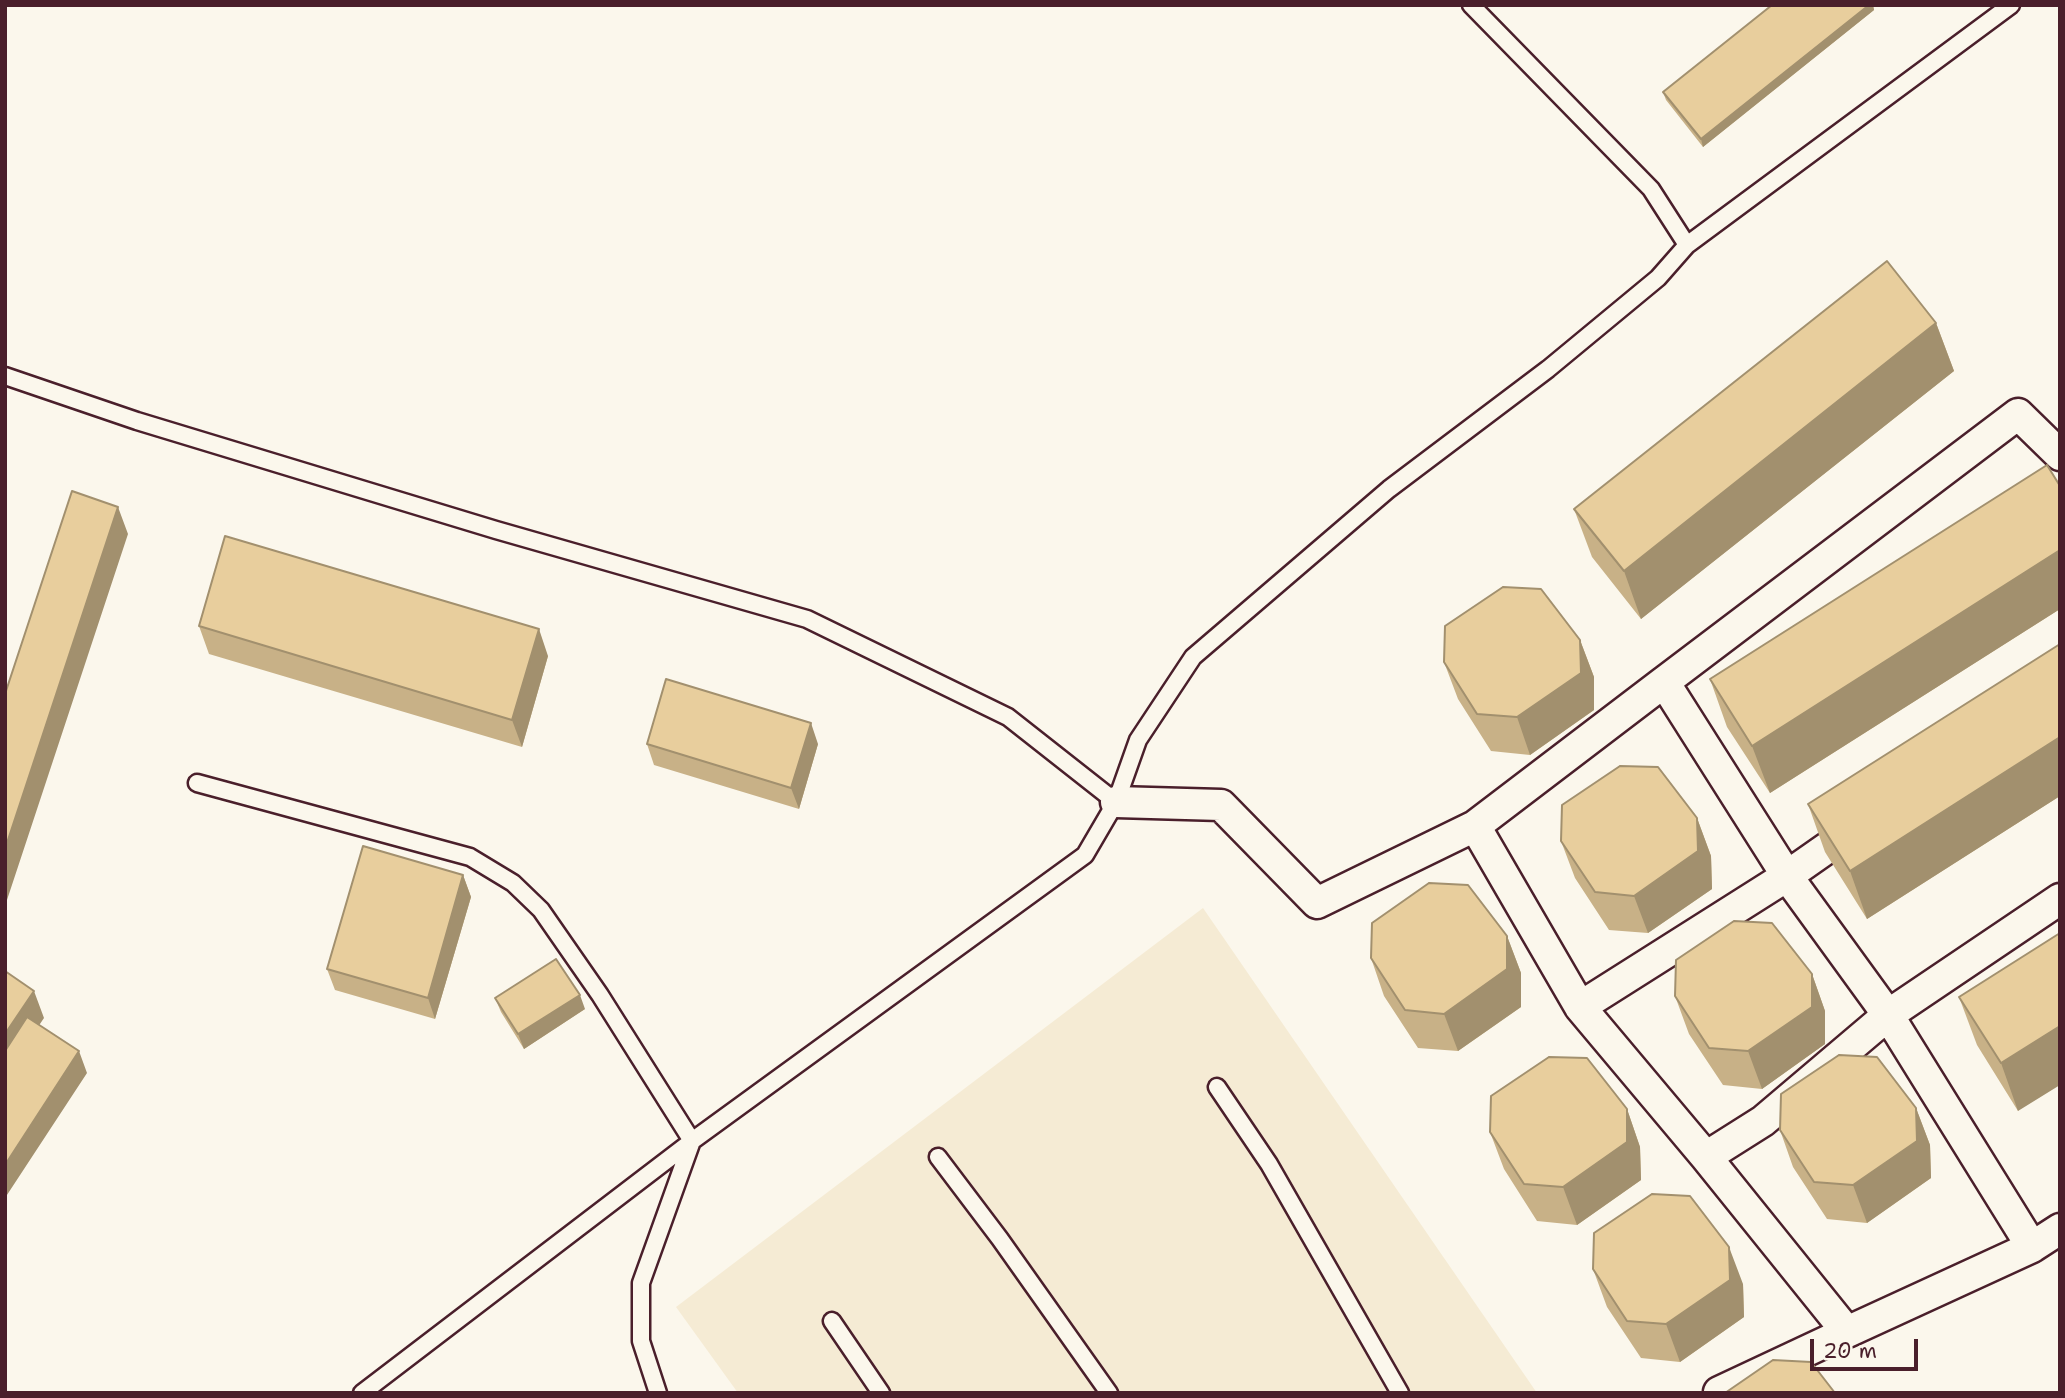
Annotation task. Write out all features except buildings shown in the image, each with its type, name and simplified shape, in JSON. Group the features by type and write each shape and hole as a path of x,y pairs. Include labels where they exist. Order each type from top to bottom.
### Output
{"street":[{"path":"1116,802 1221,805 1317,903 1475,826 2018,414 2060,455"},
{"path":"1664,682 1787,876 1888,1015 2032,1247"},
{"path":"1580,1007 1787,876 1878,811"},
{"path":"1475,826 1580,1007 1706,1157 1847,1332"},
{"path":"1706,1157 1763,1121 1888,1015 2060,898"},
{"path":"1719,1392 2032,1247 2060,1229"}],"lane":[{"path":"1471,5 1651,189 1688,245"},
{"path":"362,1393 692,1141 1085,855 1116,802 1138,740 1193,657 1389,489 1548,369 1658,278 1688,245 2011,5"},
{"path":"5,376 137,421 390,498 807,619 1008,717 1116,802"},
{"path":"197,783 470,858 513,883 541,910 692,1141"},
{"path":"1217,1087 1269,1164 1400,1393"},
{"path":"658,1393 641,1341 641,1283 692,1141"},
{"path":"938,1157 1109,1393"},
{"path":"832,1321 881,1393"}],"shaded area":[{"path":"1203,908 1537,1393 738,1393 676,1307"}]}
